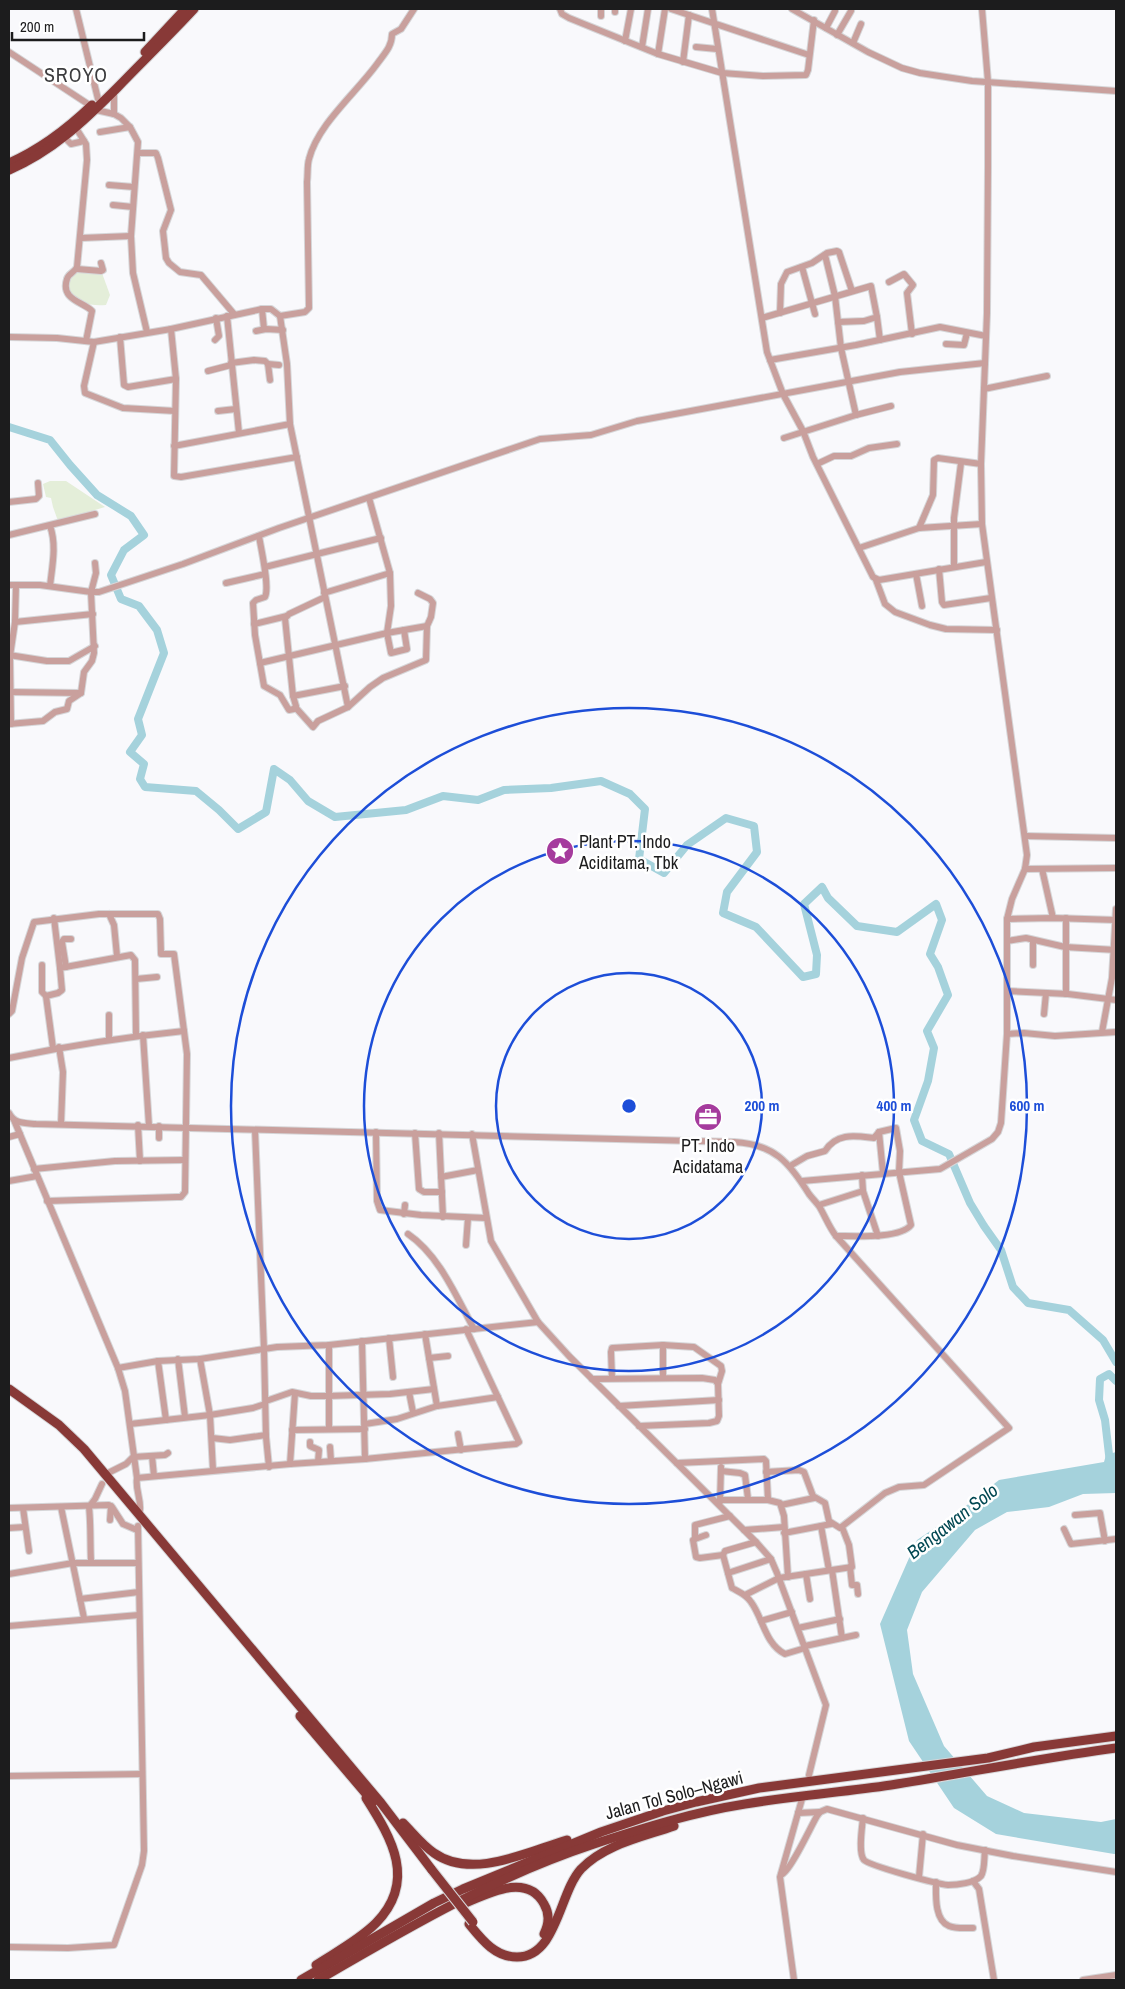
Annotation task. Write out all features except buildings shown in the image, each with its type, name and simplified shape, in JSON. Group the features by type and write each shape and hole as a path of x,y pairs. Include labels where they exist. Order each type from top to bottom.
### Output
{"highway":[{"path":"9,163 34,151 52,139 114,91 185,9"},
{"path":"9,170 45,152 76,128 95,105 194,9"},
{"path":"9,1389 59,1425 84,1449 381,1803 430,1871"},
{"path":"9,1395 54,1428 89,1462 430,1871 471,1923 486,1938 499,1947 518,1952 527,1950 540,1941 547,1928 548,1919 546,1908 538,1896 530,1891 513,1887 498,1890 422,1924 402,1930"},
{"name":"Jalan Tol Solo–Ngawi","path":"301,1980 426,1908 496,1874 601,1832 671,1809 725,1795 988,1758 1034,1747 1116,1736"},
{"name":"Jalan Tol Solo–Ngawi","path":"318,1980 402,1930 502,1880 591,1845 632,1832 718,1809 794,1796 957,1775 1036,1760 1116,1748"},
{"path":"293,1980 376,1923 384,1913 396,1890 399,1872 394,1850 384,1828 356,1783"},
{"path":"381,1803 434,1853 460,1864 470,1866 495,1862 577,1837 601,1832"},
{"path":"471,1923 483,1943 495,1951 511,1957 528,1955 537,1951 550,1936 573,1880 592,1860 619,1845 718,1809"}],"street":[{"path":"76,9 95,105"},
{"path":"280,316 305,312 309,308 307,182 308,165 312,150 322,132 350,96 362,86 389,48 394,32 401,29 414,9"},
{"path":"560,9 565,17 658,54 722,73 763,76 803,76 808,72 814,20"},
{"path":"625,41 631,9"},
{"path":"642,47 648,9"},
{"path":"658,54 665,9"},
{"path":"672,9 810,55"},
{"path":"712,9 762,318 770,360 783,394 876,580 885,604 895,612 946,629 997,630"},
{"path":"792,9 902,68 934,76 1116,92"},
{"path":"802,1181 937,1170 992,1139 1000,1128 1007,1034 1007,919 1012,899 1025,869 1026,856 1025,836 982,524 981,464 988,237 988,82 982,9"},
{"path":"826,28 835,11"},
{"path":"838,34 851,11"},
{"path":"683,62 689,15"},
{"path":"853,43 861,24"},
{"path":"696,46 717,48"},
{"path":"9,52 95,105 121,118 130,127 138,142 131,236 133,273 147,332"},
{"path":"114,91 114,114"},
{"path":"100,132 130,127"},
{"path":"76,128 84,141 87,160 77,269 67,278 67,288 73,300 92,311 86,341"},
{"path":"64,138 71,144 84,141"},
{"path":"138,153 156,153 158,158 171,210 164,230 164,249 168,261 180,272 201,275 231,315 231,364 239,433"},
{"path":"109,185 134,187"},
{"path":"113,205 133,207"},
{"path":"81,238 131,236"},
{"path":"780,313 780,292 784,278 789,271 802,267 834,251 840,252 852,291"},
{"path":"825,255 835,296 841,348 856,415"},
{"path":"77,269 101,272 103,269 101,263"},
{"path":"802,267 815,314"},
{"path":"889,282 904,274 913,286 907,293 912,334"},
{"path":"762,318 871,286 880,340"},
{"path":"262,309 264,329"},
{"path":"9,337 57,338 94,342 171,329 262,309 271,309 280,316 288,364 290,424 316,555 337,645 348,707"},
{"path":"215,340 219,336 216,318"},
{"path":"838,322 864,321 877,318"},
{"path":"770,360 944,327 986,336"},
{"path":"171,329 176,379 174,474 178,477 297,457"},
{"path":"256,331 264,329 283,330"},
{"path":"946,344 964,345 967,333"},
{"path":"120,338 124,385 128,387 176,379"},
{"path":"94,342 83,388 85,393 123,408 175,411"},
{"path":"208,371 231,364 257,360 279,365"},
{"path":"95,563 96,573 91,592 95,646 93,657 84,672 81,693 69,701 67,709 55,712 45,721 10,724 9,656 15,622 11,584 50,586 91,592 109,588 532,441 549,438 591,436 630,422 900,372 985,362"},
{"path":"268,364 270,380"},
{"path":"984,389 1047,376"},
{"path":"784,438 891,406"},
{"path":"218,411 236,409"},
{"path":"174,446 290,424"},
{"path":"817,464 834,456 849,456 869,448 897,444"},
{"path":"919,528 932,495 934,460 938,458 961,463 981,464"},
{"path":"954,566 954,527 961,463"},
{"path":"9,502 36,499 39,496 38,483"},
{"path":"369,498 390,573 391,606 388,632 391,653 407,649 404,630"},
{"path":"9,535 95,514"},
{"path":"859,548 919,528 982,524"},
{"path":"50,526 53,551 50,586"},
{"path":"259,536 267,595 253,602 254,624 260,663 266,688 280,695 288,709 296,708"},
{"path":"226,583 316,555 381,538"},
{"path":"876,580 986,562"},
{"path":"939,570 944,606 991,598"},
{"path":"254,624 286,616 325,595 390,573"},
{"path":"916,574 922,606"},
{"path":"286,616 293,696 296,708 313,727 318,721 348,707 378,682 426,660 427,626 431,617 433,603 430,598 418,593"},
{"path":"15,622 93,614"},
{"path":"260,663 388,632 427,626"},
{"path":"9,656 38,660 69,661 95,646"},
{"path":"293,696 345,686"},
{"path":"9,692 81,693"},
{"path":"1025,836 1116,838"},
{"path":"1025,869 1116,868"},
{"path":"1042,869 1053,918"},
{"path":"1102,1032 1113,999 1116,910"},
{"path":"109,914 114,925 117,956"},
{"path":"9,1014 12,1012 22,958 34,922 54,918 109,914 158,914 160,919 161,954 174,954 175,958 188,1070 185,1127 185,1189 181,1197 47,1200"},
{"path":"54,918 63,967"},
{"path":"1007,919 1066,918 1116,920"},
{"path":"1066,918 1066,994"},
{"path":"46,996 62,990 62,940 71,938"},
{"path":"1006,941 1022,938 1066,947 1115,950"},
{"path":"1033,940 1034,965"},
{"path":"63,967 117,956 131,955 134,957 149,1126"},
{"path":"42,965 42,992 46,996 56,1048 63,1072 61,1124"},
{"path":"136,979 157,977"},
{"path":"1007,991 1113,999"},
{"path":"1044,1014 1046,993"},
{"path":"109,1015 110,1040"},
{"path":"9,1058 56,1048 140,1035 184,1031"},
{"path":"1007,1034 1024,1033 1055,1036 1116,1032"},
{"path":"9,1113 20,1134 118,1368 125,1391 137,1478 136,1489 140,1498 140,1510"},
{"path":"14,1120 29,1123 255,1130 440,1133 740,1142 753,1144 776,1154 790,1166 802,1181 810,1195 819,1205 829,1228 1008,1428 924,1485 899,1487 885,1493 842,1527 838,1528 831,1524 824,1502 814,1498 781,1505"},
{"path":"138,1125 140,1161"},
{"path":"159,1138 160,1126"},
{"path":"790,1166 807,1156 826,1151 832,1142 858,1136 874,1138 880,1132 896,1128 900,1151 899,1172 912,1219 911,1225 905,1230 878,1236 836,1236"},
{"path":"255,1130 266,1435 269,1466"},
{"path":"376,1132 378,1208 383,1211 404,1214 486,1218"},
{"path":"880,1132 883,1173"},
{"path":"416,1133 419,1189 424,1192 442,1192"},
{"path":"440,1133 444,1217"},
{"path":"9,1137 20,1134"},
{"path":"472,1134 486,1218 494,1245 538,1322 639,1426 720,1503 771,1559 826,1706 809,1775"},
{"path":"9,1181 35,1173 115,1160 185,1160"},
{"path":"441,1177 478,1170"},
{"path":"862,1176 863,1191 878,1236"},
{"path":"819,1205 863,1191"},
{"path":"404,1214 405,1205"},
{"path":"466,1245 468,1218"},
{"path":"137,1478 213,1470 366,1459 511,1445 520,1442 498,1397 470,1329 445,1276 417,1240 408,1234"},
{"path":"118,1368 158,1361 200,1359 288,1346 329,1346 538,1322"},
{"path":"425,1334 436,1406"},
{"path":"389,1338 393,1376"},
{"path":"362,1341 366,1459"},
{"path":"612,1378 612,1348 664,1345 694,1347 721,1366 722,1371 718,1384 718,1419 714,1422 639,1426"},
{"path":"663,1378 664,1345"},
{"path":"329,1346 329,1429"},
{"path":"429,1358 448,1356"},
{"path":"178,1359 185,1417"},
{"path":"200,1359 210,1415 213,1470"},
{"path":"158,1361 166,1420"},
{"path":"592,1379 708,1378 715,1380 718,1384"},
{"path":"130,1424 253,1408 281,1394 292,1392 328,1396 364,1396 434,1389"},
{"path":"408,1392 414,1412"},
{"path":"290,1464 295,1393"},
{"path":"292,1430 365,1426 397,1419 436,1406 498,1397"},
{"path":"619,1406 719,1400"},
{"path":"458,1434 460,1450"},
{"path":"212,1438 230,1440 266,1435"},
{"path":"310,1442 310,1446 319,1450 318,1462"},
{"path":"330,1447 331,1461"},
{"path":"110,1472 126,1464 134,1457 165,1455 168,1452"},
{"path":"152,1456 154,1476"},
{"path":"677,1463 764,1459 766,1460 768,1500"},
{"path":"720,1503 721,1462"},
{"path":"721,1471 743,1473 746,1477 748,1499"},
{"path":"766,1472 802,1471 814,1498"},
{"path":"91,1562 90,1540 92,1529 89,1507 102,1484"},
{"path":"720,1503 748,1499 778,1501 781,1505 788,1577"},
{"path":"9,1508 111,1506"},
{"path":"110,1520 111,1506"},
{"path":"9,1947 68,1948 114,1945 143,1861 138,1528 123,1524 111,1506"},
{"path":"61,1507 84,1618"},
{"path":"23,1508 29,1551"},
{"path":"1075,1515 1100,1513 1105,1541"},
{"path":"730,1516 695,1525 695,1539 693,1540 696,1557 723,1555 725,1551 756,1542"},
{"path":"744,1530 784,1530 831,1524"},
{"path":"822,1526 842,1638"},
{"path":"9,1528 25,1527"},
{"path":"842,1527 851,1554 853,1566 850,1568 852,1585 857,1585 858,1594"},
{"path":"1064,1528 1071,1544 1116,1539"},
{"path":"695,1539 706,1535"},
{"path":"723,1555 732,1588 745,1595 753,1604 772,1642 784,1654 856,1635"},
{"path":"728,1573 771,1559"},
{"path":"9,1573 73,1563 138,1563"},
{"path":"745,1595 779,1578 850,1568"},
{"path":"806,1574 810,1599"},
{"path":"80,1599 139,1592"},
{"path":"761,1621 792,1612"},
{"path":"9,1626 84,1618 139,1615"},
{"path":"798,1628 840,1619"},
{"path":"9,1776 142,1774"},
{"path":"794,1980 781,1875 802,1799"},
{"path":"798,1813 832,1810 957,1845 1116,1872"},
{"path":"781,1875 787,1870 820,1812"},
{"path":"863,1818 861,1850 864,1859 881,1867 919,1878 950,1885 973,1881 982,1873 985,1850"},
{"path":"919,1878 923,1834"},
{"path":"788,1848 798,1850"},
{"path":"973,1881 978,1889 994,1980"},
{"path":"936,1882 936,1898 942,1920 946,1925 973,1928"},
{"path":"1083,1980 1116,1975"}],"green space":[{"path":"77,271 102,273 110,295 106,305 85,303 76,298 69,289 70,276"},
{"path":"50,481 66,481 105,507 58,521 51,498 46,497 43,484"}],"water":[{"name":"Bengawan Solo","path":"1116,1452 1116,1493 1083,1494 1049,1507 1007,1512 975,1530 922,1592 907,1630 913,1674 944,1746 987,1796 1024,1813 1101,1822 1116,1819 1116,1854 1114,1854 996,1834 954,1808 909,1741 880,1624 917,1540 957,1513 999,1480 1104,1462 1106,1455"}],"waterway":[{"path":"9,427 50,440 97,495 131,516 144,535 124,550 111,575 121,599 139,606 157,630 164,653 138,719 142,735 130,752 144,764 140,779 145,787 196,791 238,829 266,812 274,769 290,780 308,801 335,817 406,810 443,796 478,800 504,790 551,788 601,781 630,794 645,809 639,859 664,873 687,845 726,818 754,826 757,852 727,892 723,913 756,927 803,977 816,974 817,955 804,904 822,887 828,898 857,926 897,932 936,904 942,920 930,954 938,967 948,995 927,1031 934,1048 928,1081 914,1120 922,1141 949,1154 970,1203 1001,1250 1013,1287 1028,1303 1069,1310 1103,1340 1116,1362"},
{"path":"1110,1463 1105,1420 1099,1400 1100,1379 1109,1374 1116,1381"}],"place":[{"name":"Plant PT. Indo Aciditama, Tbk","path":"560,851"},
{"name":"PT. Indo Acidatama","path":"708,1117"}],"district":[{"name":"SROYO","path":"76,74"}]}
